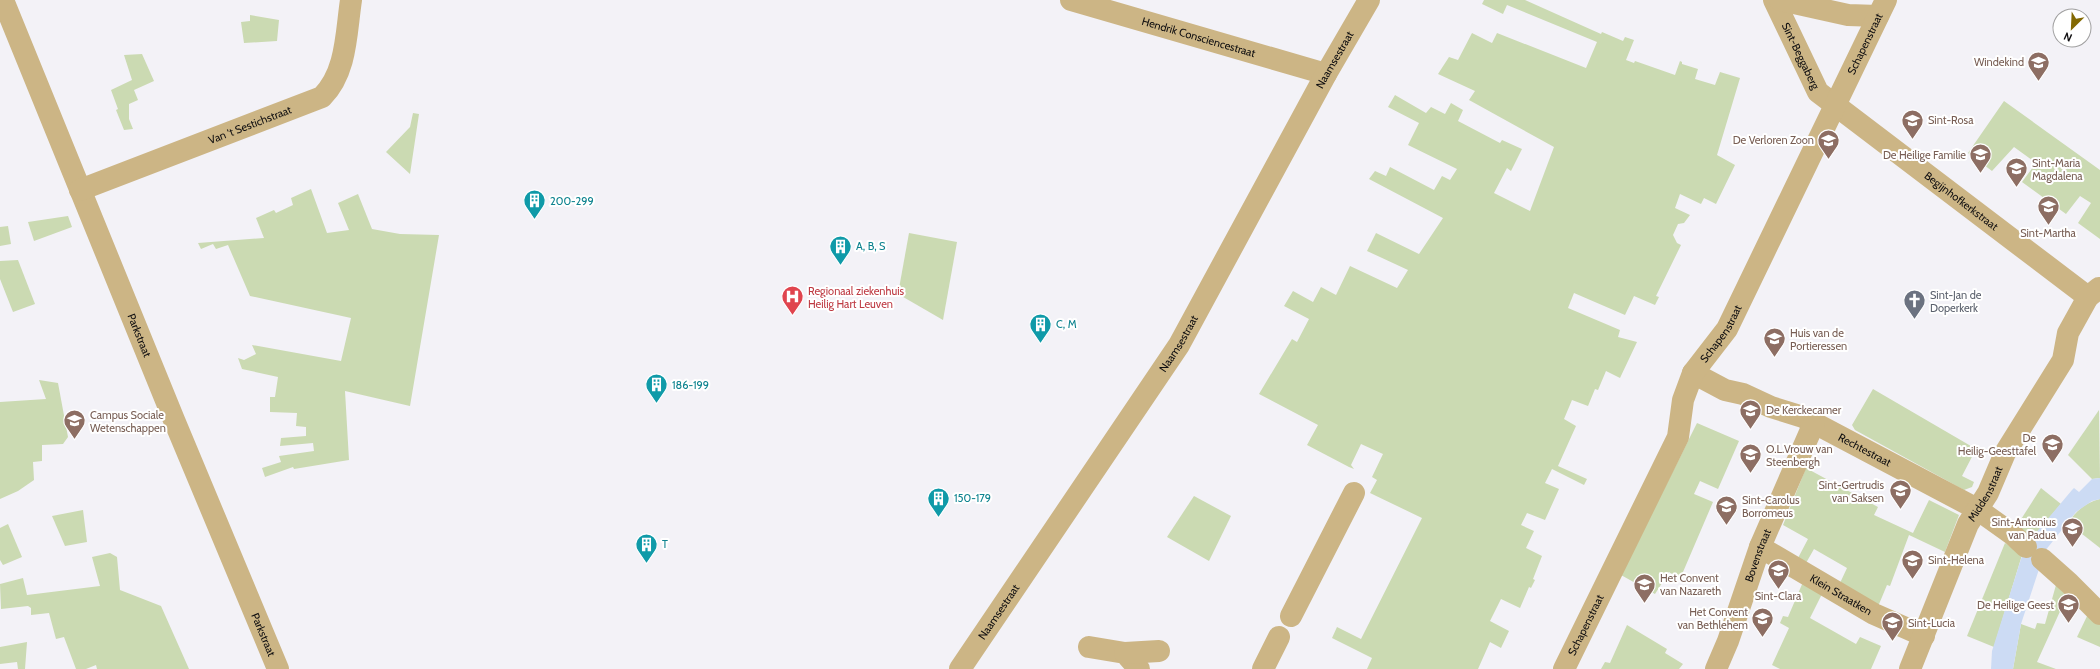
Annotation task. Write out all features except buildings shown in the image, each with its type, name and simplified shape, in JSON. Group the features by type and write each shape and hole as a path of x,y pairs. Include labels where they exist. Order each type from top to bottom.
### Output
{"street":[{"name":"Parkstraat","path":"3,0 278,669"},
{"name":"Van 't Sestichstraat","path":"80,190 322,97 332,86 340,70 351,0"},
{"name":"Hendrik Consciencestraat","path":"1071,0 1326,74"},
{"name":"Naamsestraat","path":"960,669 1179,345 1326,74 1369,0"},
{"name":"Sint-Beggaberg","path":"1774,0 1818,92 1835,106"},
{"path":"1780,0 1848,14 1882,8"},
{"name":"Schapenstraat","path":"1564,669 1678,436 1683,400 1693,373 1727,328 1882,8"},
{"name":"Begijnhofkerkstraat","path":"1835,106 2094,292"},
{"name":"Middenstraat","path":"1910,669 1968,524 1988,493 2005,453 2063,360 2068,333 2094,292"},
{"name":"Rechtestraat","path":"1693,373 1725,390 1743,394 1771,407 1803,417 1977,509 2012,534 2070,583 2100,614"},
{"name":"Bovenstraat","path":"1716,669 1728,641 1760,547 1814,423"},
{"path":"1290,616 1354,493"},
{"name":"Klein Straatken","path":"1760,547 1874,614 1924,636"},
{"path":"1263,669 1279,637"},
{"path":"1089,647 1125,652 1159,652"},
{"path":"1125,652 1139,669"}],"green space":[{"path":"1484,0 1525,0 1601,34 1602,32 1623,41 1625,37 1634,40 1626,60 1634,63 1635,61 1675,75 1680,61 1682,64 1698,69 1695,79 1715,85 1720,72 1740,78 1717,155 1735,165 1716,204 1704,198 1701,204 1680,194 1675,208 1690,215 1684,223 1678,224 1673,235 1677,243 1681,245 1656,296 1659,297 1655,305 1634,296 1625,315 1574,293 1568,308 1620,330 1618,337 1637,342 1620,378 1606,371 1598,390 1595,389 1588,406 1572,400 1564,419 1576,426 1558,466 1587,479 1584,485 1552,469 1545,483 1559,489 1545,520 1527,513 1521,525 1534,531 1526,548 1542,556 1533,579 1535,580 1531,588 1529,587 1520,608 1501,599 1490,621 1509,631 1501,648 1490,642 1478,669 1367,669 1372,658 1332,638 1337,627 1361,639 1422,518 1370,493 1377,480 1372,477 1383,454 1361,444 1351,465 1354,469 1349,467 1307,445 1318,425 1259,394 1292,339 1297,342 1309,319 1284,306 1293,291 1313,302 1321,287 1336,295 1350,266 1397,288 1408,270 1367,251 1376,233 1419,254 1443,218 1369,179 1375,171 1386,176 1390,167 1434,190 1442,176 1450,180 1457,169 1408,145 1419,123 1388,107 1395,95 1426,113 1431,107 1445,114 1451,103 1463,110 1458,121 1500,143 1502,140 1522,149 1511,171 1507,168 1494,193 1530,211 1554,147 1469,100 1475,91 1438,74 1449,57 1458,60 1472,33 1492,43 1497,33 1586,68 1597,42 1507,5 1503,14 1482,4"},
{"path":"250,15 279,20 277,41 244,43 241,22 250,21"},
{"path":"142,54 154,81 134,90 138,100 129,104 129,119 133,129 124,130 116,110 118,109 111,90 132,80 124,55"},
{"path":"2004,101 2100,170 2100,239 2078,223 2091,203 2080,196 2066,214 2022,182 2036,163 2014,147 1992,171 1968,153"},
{"path":"413,113 419,114 410,174 386,152 410,127"},
{"path":"311,189 327,233 349,230 338,203 358,194 372,229 400,234 439,235 410,406 345,391 349,460 294,469 293,467 265,477 262,468 281,462 279,456 314,451 313,443 280,446 281,438 306,436 306,427 296,426 297,413 270,412 270,397 275,397 278,377 242,369 238,358 244,360 256,354 252,345 341,361 351,318 250,296 228,245 216,249 213,244 201,249 198,243 264,238 256,218 274,210 276,213 293,205 291,198"},
{"path":"68,216 72,227 34,241 28,222"},
{"path":"8,226 11,244 0,246 0,227"},
{"path":"909,233 957,242 943,320 898,294"},
{"path":"18,260 35,304 13,312 0,279 0,261"},
{"path":"39,380 58,383 68,437 63,444 42,445 42,461 33,462 34,480 18,491 0,499 0,402 46,399"},
{"path":"1873,389 1976,449 1962,476 1974,482 1972,487 1964,490 1855,430 1852,425"},
{"path":"2099,410 2100,478 2092,479 2068,455"},
{"path":"1697,423 1739,441 1718,489 1700,481 1694,494 1713,502 1680,579 1669,572 1655,594 1621,575"},
{"path":"1806,468 1878,507 1874,515 1913,533 1929,500 1959,515 1945,552 1909,535 1890,586 1887,585 1877,609 1840,583 1847,568 1814,549 1806,563 1798,558 1808,539 1783,525"},
{"path":"2041,488 2061,504 2030,540 2018,524"},
{"path":"1194,496 1231,516 1209,561 1167,537"},
{"path":"2100,499 2100,548 2068,523 2074,515 2090,502"},
{"path":"83,510 87,542 65,546 52,516"},
{"path":"8,524 22,557 3,565 0,560 0,528"},
{"path":"2005,543 2022,555 1994,647 1967,636"},
{"path":"110,553 117,557 120,590 161,606 189,669 97,669 96,665 86,669 76,669 64,637 56,639 49,613 31,615 31,608 28,606 1,609 0,584 23,578 27,595 100,586 92,557"},
{"path":"1803,582 1822,594 1810,618 1856,644 1860,637 1881,646 1871,669 1780,669 1772,665 1789,628 1780,623 1783,616 1788,617"},
{"path":"2056,585 2067,596 2037,662 2056,669 2013,669 2021,624 2035,629 2037,623 2045,624"},
{"path":"2089,612 2100,625 2100,647 2077,637"},
{"path":"1627,625 1667,649 1665,653 1683,664 1679,669 1601,669 1605,662 1610,663"},
{"path":"27,642 25,669 18,669 17,662 0,664 0,647"}],"water":[{"path":"2100,478 2100,499 2092,501 2076,512 2045,551 2021,624 2013,669 1991,669 1992,651 2021,559 2030,540 2074,488 2079,492 2092,479"}],"place":[{"name":"Windekind","path":"2039,82"},
{"name":"Sint-Rosa","path":"1913,140"},
{"name":"De Verloren Zoon","path":"1829,160"},
{"name":"De Heilige Familie","path":"1981,174"},
{"name":"Sint-Maria Magdalena","path":"2016,188"},
{"name":"200-299","path":"535,220"},
{"name":"Sint-Martha","path":"2048,226"},
{"name":"A, B, S","path":"841,266"},
{"name":"Regionaal ziekenhuis Heilig Hart Leuven","path":"793,316"},
{"name":"Sint-Jan de Doperkerk","path":"1914,320"},
{"name":"C, M","path":"1040,344"},
{"name":"Huis van de Portieressen","path":"1774,358"},
{"name":"186-199","path":"656,404"},
{"name":"De Kerckecamer","path":"1750,430"},
{"name":"Campus Sociale Wetenschappen","path":"75,440"},
{"name":"De Heilig-Geesttafel","path":"2052,464"},
{"name":"O.L.Vrouw van Steenbergh","path":"1750,474"},
{"name":"Sint-Gertrudis van Saksen","path":"1900,510"},
{"name":"150-179","path":"939,518"},
{"name":"Sint-Carolus Borromeus","path":"1727,526"},
{"name":"Sint-Antonius van Padua","path":"2072,548"},
{"name":"T","path":"646,564"},
{"name":"Sint-Helena","path":"1913,580"},
{"name":"Sint-Clara","path":"1778,590"},
{"name":"Het Convent van Nazareth","path":"1645,604"},
{"name":"De Heilige Geest","path":"2069,624"},
{"name":"Het Convent van Bethlehem","path":"1763,638"},
{"name":"Sint-Lucia","path":"1892,642"}]}
